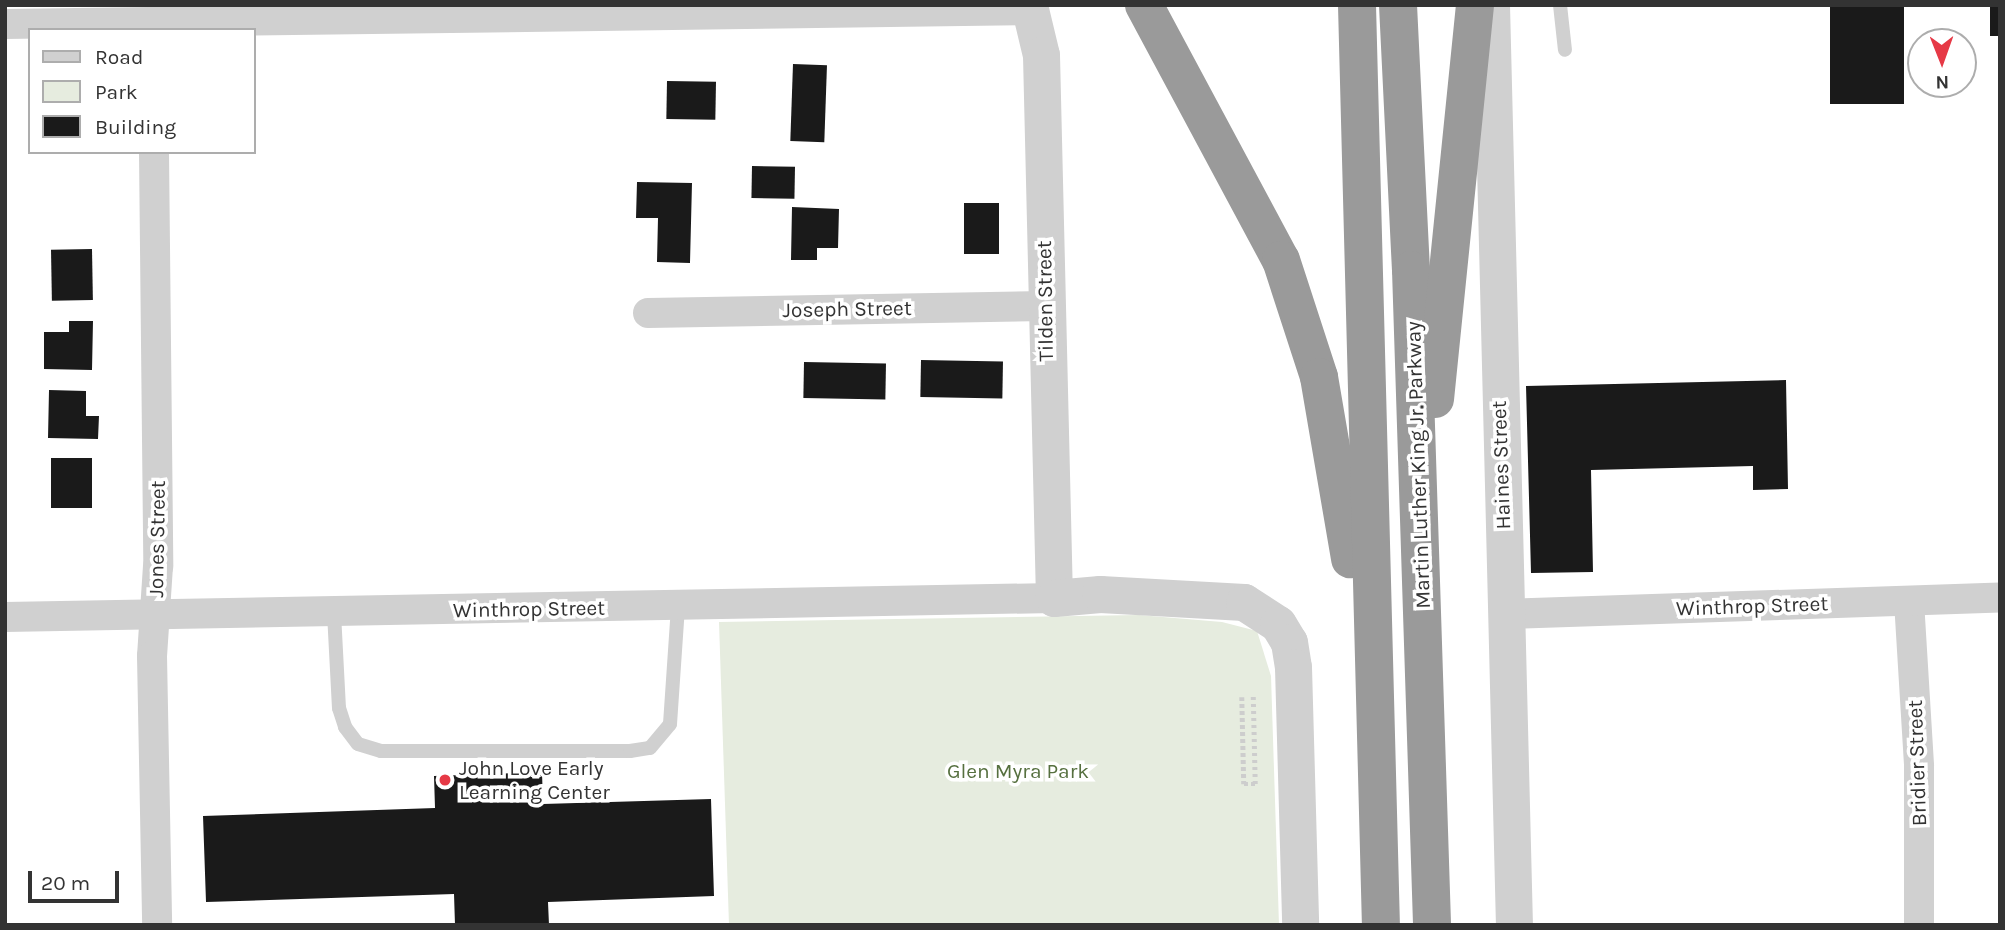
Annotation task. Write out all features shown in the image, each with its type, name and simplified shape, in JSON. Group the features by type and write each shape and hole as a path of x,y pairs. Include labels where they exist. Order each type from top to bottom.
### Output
{"highway":[{"path":"1144,5 1252,201 1281,260 1302,320 1332,435 1376,757"},
{"path":"1357,5 1381,925"},
{"name":"Martin Luther King Jr. Parkway","path":"1398,5 1420,537 1432,925"},
{"path":"1420,537 1475,5"}],"street":[{"name":"Haines Street","path":"1491,5 1514,925"},
{"path":"7,18 151,27 354,12 1029,8"},
{"name":"Tilden Street","path":"1029,8 1041,55 1054,597"},
{"name":"Jones Street","path":"153,154 157,925"},
{"name":"Joseph Street","path":"648,313 1045,306"},
{"path":"1054,597 1100,594 1244,602 1278,624 1289,642 1293,667 1300,925"},
{"name":"Winthrop Street","path":"5,617 1054,597"},
{"name":"Winthrop Street","path":"1505,614 2000,598"},
{"name":"Bridier Street","path":"1909,601 1919,766 1919,925"}],"lane":[{"path":"1560,5 1566,50"},
{"path":"334,612 340,708 345,727 358,744 382,751 630,751 650,748 670,724 678,606"}],"path":[{"path":"1242,697 1244,784 1255,784 1253,694"}],"green space":[{"name":"Glen Myra Park","path":"1139,615 1222,622 1257,631 1271,676 1279,925 729,925 719,622"}],"building":[{"path":"1830,5 1904,5 1904,104 1830,104"},
{"path":"1990,5 2000,5 2000,36 1990,36"},
{"path":"793,64 827,65 824,142 790,141"},
{"path":"667,81 716,82 715,120 666,119"},
{"path":"752,166 795,167 794,199 751,198"},
{"path":"637,182 692,183 690,263 657,262 658,218 636,218"},
{"path":"964,203 999,203 999,254 964,254"},
{"path":"792,207 839,209 838,248 817,248 817,260 791,260"},
{"path":"92,249 93,300 52,301 51,250"},
{"path":"69,321 93,321 92,370 44,369 44,332 69,332"},
{"path":"921,360 1003,361 1002,398 920,397"},
{"path":"804,362 886,363 885,399 803,398"},
{"path":"1786,380 1788,489 1753,490 1753,466 1591,470 1593,572 1531,573 1526,386"},
{"path":"49,390 86,391 86,416 99,416 98,439 48,438"},
{"path":"51,458 92,458 92,508 51,508"},
{"path":"542,772 543,804 711,799 714,896 548,902 549,925 455,925 454,894 206,902 203,816 435,808 434,776"}],"place":[{"name":"John Love Early Learning Center","path":"445,780"}]}
